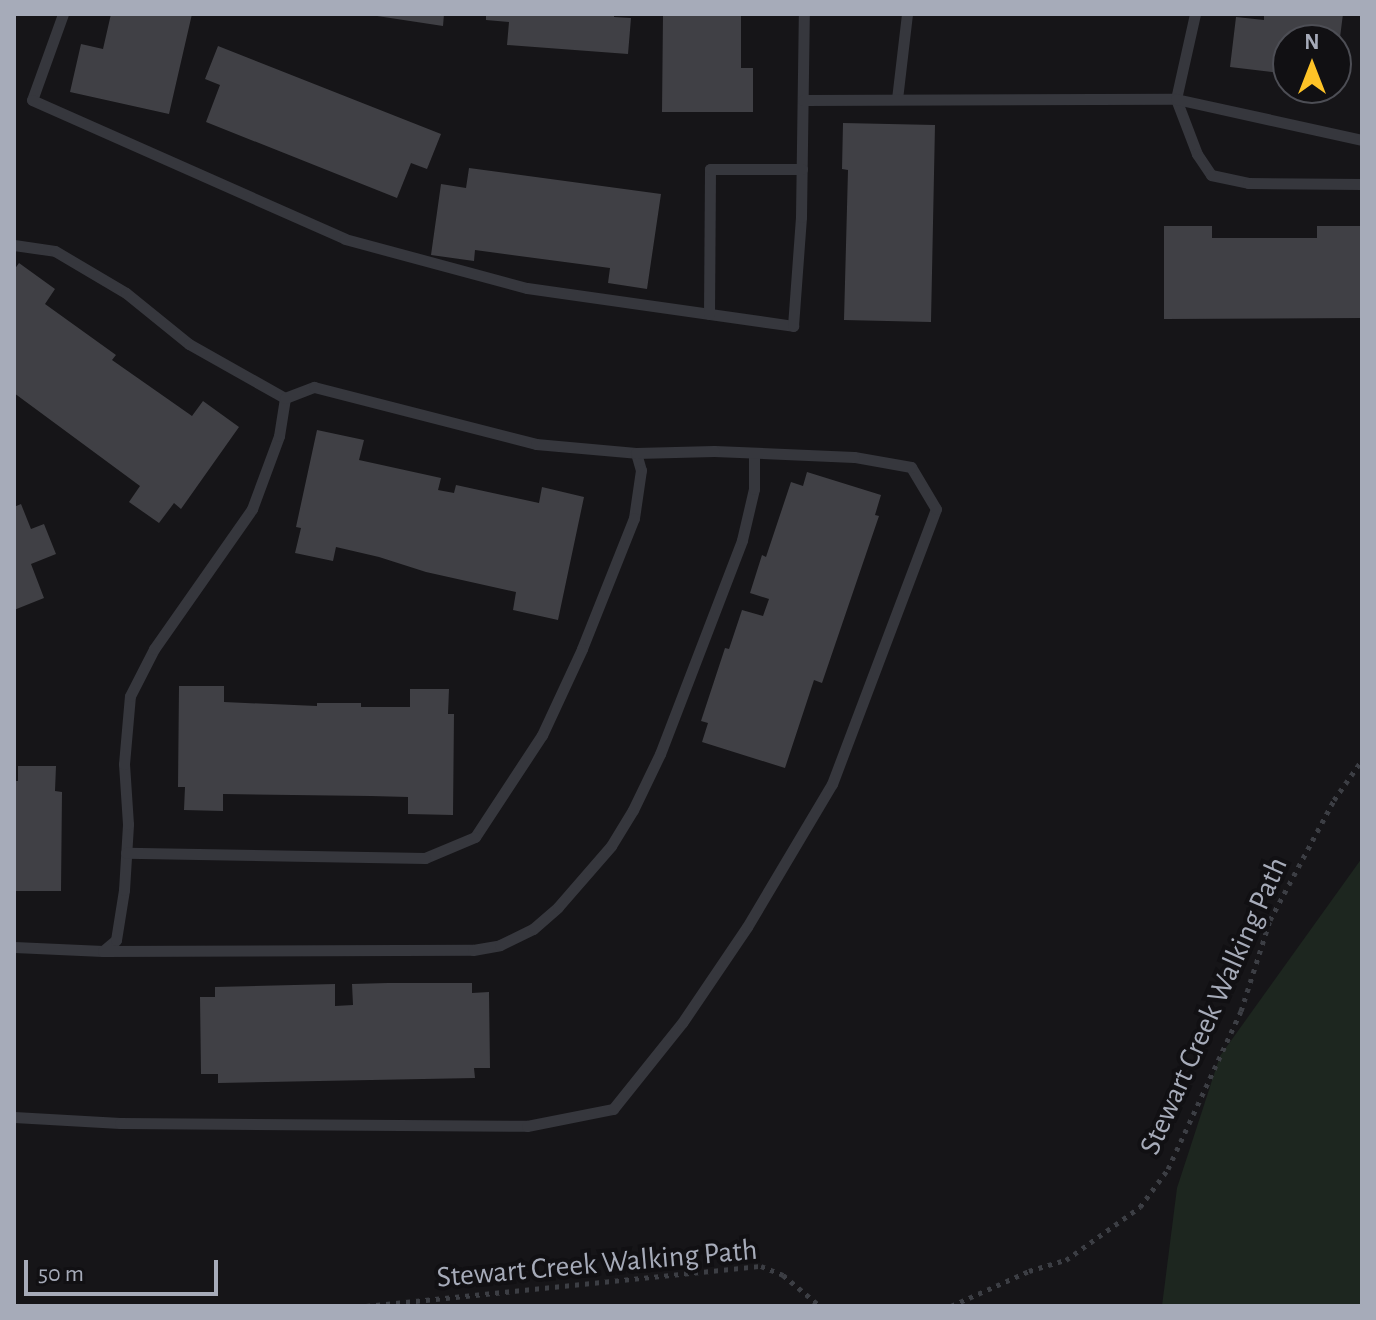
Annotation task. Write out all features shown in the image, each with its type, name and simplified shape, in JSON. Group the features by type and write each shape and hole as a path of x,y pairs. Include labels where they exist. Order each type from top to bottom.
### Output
{"lane":[{"path":"63,14 32,100 345,239 527,288 793,326 802,169 804,14"},
{"path":"897,99 907,14"},
{"path":"1195,14 1176,99 1197,154 1211,175 1248,183 1362,184"},
{"path":"803,100 1176,99 1362,140"},
{"path":"709,314 710,169 802,169"},
{"path":"14,245 55,251 126,293 189,344 285,398"},
{"path":"14,1117 120,1123 527,1126 613,1109 699,999 747,927 832,784 936,509 911,467 854,457 636,453 536,444 314,387 285,398"},
{"path":"103,951 116,940 126,853 124,764 130,696 154,649 252,509 279,436 285,398"},
{"path":"126,853 425,858 475,837 542,735 582,649 634,518 641,470 636,453"},
{"path":"14,947 103,951 473,950 500,945 533,929 558,907 611,846 633,810 660,754 742,540 754,489 754,453"}],"path":[{"name":"Stewart Creek Walking Path","path":"951,1306 1029,1271 1066,1260 1140,1207 1168,1169 1241,1011 1270,920 1334,800 1362,760"},
{"name":"Stewart Creek Walking Path","path":"366,1306 761,1266 783,1275 820,1306"}],"shaded area":[{"path":"1362,858 1362,1306 1162,1306 1177,1188 1220,1056"}],"building":[{"path":"111,14 192,14 169,114 70,92 81,44 103,49"},
{"path":"364,14 444,14 443,26"},
{"path":"486,14 614,14 614,17 631,18 628,54 507,45 509,22 486,20"},
{"path":"663,14 741,14 741,68 753,68 753,112 662,112"},
{"path":"1264,14 1343,14 1342,24 1272,24 1272,72 1230,67 1236,17 1264,20"},
{"path":"218,46 441,134 427,169 411,163 397,198 206,122 220,85 205,79"},
{"path":"843,123 935,125 931,322 844,320 848,170 842,169"},
{"path":"469,168 661,194 647,289 608,283 610,268 475,250 474,261 431,255 441,184 466,188"},
{"path":"1164,226 1212,226 1212,238 1317,238 1317,226 1362,226 1362,318 1164,319"},
{"path":"19,263 55,289 45,304 116,355 112,360 192,416 203,401 239,427 181,509 174,503 159,523 129,502 140,486 14,393 14,270"},
{"path":"317,430 364,440 359,460 441,478 438,490 454,493 456,485 539,503 542,487 584,497 558,620 513,610 516,592 426,572 379,557 336,547 333,561 295,553 301,528 296,527"},
{"path":"807,472 881,495 875,515 879,516 822,683 814,680 785,768 702,742 708,723 701,721 725,648 729,649 742,610 763,616 769,599 750,593 762,555 766,557 791,482 803,486"},
{"path":"21,504 31,529 44,524 56,554 31,564 44,598 14,610 14,507"},
{"path":"179,686 224,686 224,702 317,706 317,703 361,703 361,707 410,707 410,689 449,689 448,714 454,714 453,815 408,814 408,797 371,796 223,794 223,811 184,810 185,787 178,787"},
{"path":"18,766 56,766 55,791 62,792 61,891 16,891 14,781 18,781"},
{"path":"472,983 472,993 489,992 490,1068 474,1068 475,1078 218,1083 218,1074 201,1074 200,997 215,997 215,987 335,984 335,1006 353,1005 352,984"}]}
